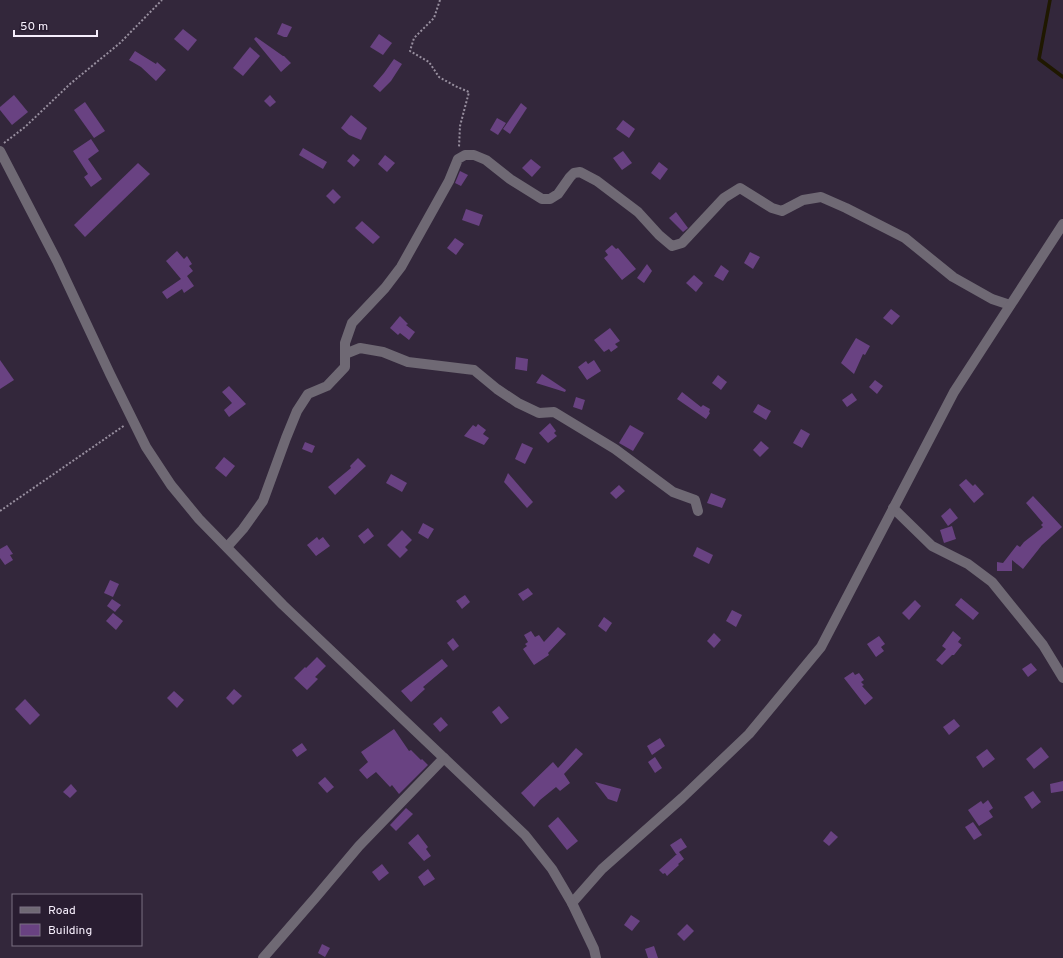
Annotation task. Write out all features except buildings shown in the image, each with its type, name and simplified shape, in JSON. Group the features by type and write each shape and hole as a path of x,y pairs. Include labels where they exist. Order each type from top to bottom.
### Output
{"street":[{"path":"0,151 57,261 146,447 171,485 226,547 283,605 525,835 552,869 572,903 594,949 596,958"},
{"path":"226,547 243,529 263,501 283,444 297,411 308,394 327,386 345,367 345,343 352,323 385,288 401,268 449,181 458,159 465,155 486,160 510,179 542,199 550,199 558,194 574,172 580,172 597,181 638,212 659,235 672,246 682,243 724,198 740,188 772,208 782,211 804,200 821,197 846,208 904,238 953,277 992,298 1010,305"},
{"path":"572,903 602,869 682,798 749,734 820,647 954,392 1063,224"},
{"path":"345,354 360,348 383,352 408,362 474,370 497,389 518,402 539,413 554,412 615,449 673,492 695,500 698,511"},
{"path":"893,508 932,546 968,564 992,582 1043,645 1063,678"},
{"path":"263,958 359,846 444,758"}],"path":[{"path":"0,146 25,127 70,84 120,43 162,0"},
{"path":"440,0 434,18 414,38 410,51 429,62 439,77 468,92 460,126 458,159"},
{"path":"0,511 133,420"}],"waterway":[{"path":"1050,0 1039,59 1063,77"}]}
